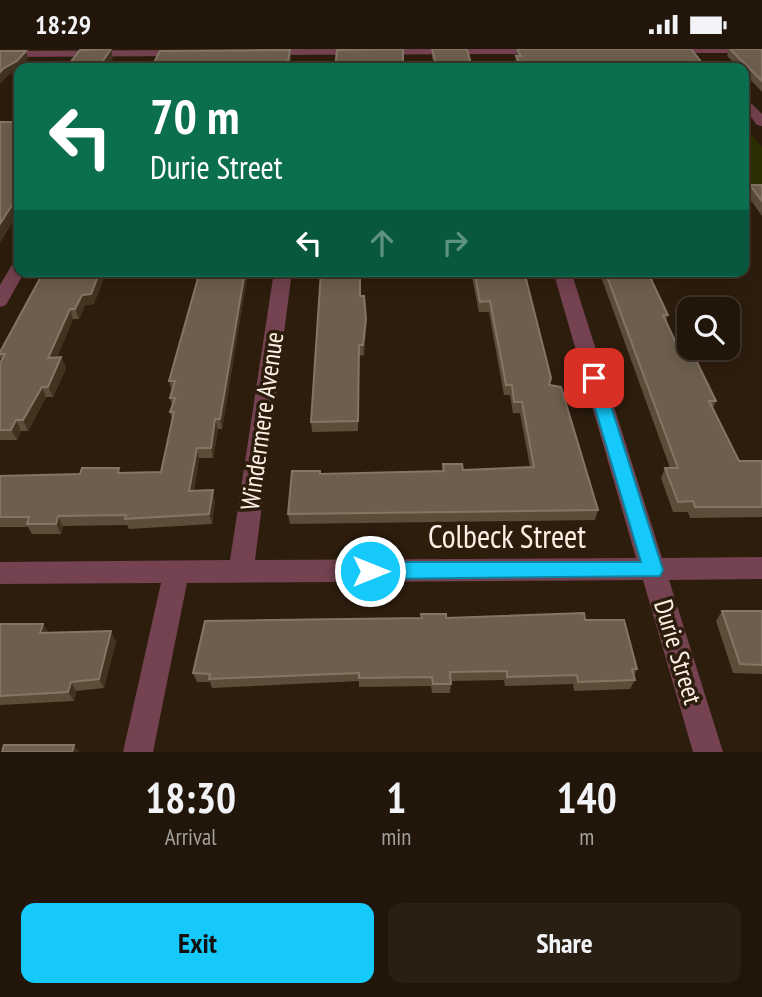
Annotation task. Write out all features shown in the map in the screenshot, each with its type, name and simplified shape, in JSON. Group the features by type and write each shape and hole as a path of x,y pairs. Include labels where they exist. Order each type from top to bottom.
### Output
{"street":[{"path":"248,53 314,50 553,51"},
{"path":"647,50 762,50"},
{"path":"701,50 712,62"},
{"path":"0,54 144,51 195,53"},
{"path":"749,106 762,122"},
{"path":"0,300 14,276"},
{"name":"Windermere Avenue","path":"241,570 282,277"},
{"name":"Durie Street","path":"564,277 708,752"},
{"name":"Colbeck Street","path":"0,573 762,568"},
{"path":"138,752 177,570"}],"shaded area":[{"path":"749,131 762,147 762,190 749,190"}],"building":[{"path":"111,49 101,63 70,63 80,50"},
{"path":"403,49 403,63 336,63 337,50"},
{"path":"432,49 467,49 471,63 436,63"},
{"path":"517,49 691,49 702,63 520,63 516,56 521,56"},
{"path":"730,49 762,49 762,81 749,68 749,63 744,63"},
{"path":"290,50 288,63 154,63 160,51"},
{"path":"0,51 26,51 17,61 0,72"},
{"path":"0,122 14,122 14,202 0,224"},
{"path":"750,185 762,185 762,201"},
{"path":"41,277 98,277 91,294 82,295 75,309 70,309 48,358 61,357 48,387 42,387 23,420 16,420 11,430 0,430 0,363 5,354 0,352"},
{"path":"198,277 244,277 220,419 215,419 211,448 197,448 189,491 213,490 209,514 125,519 126,515 58,516 56,524 27,524 29,517 0,517 0,476 80,474 82,468 119,468 118,473 161,472 174,412 170,412 175,398 170,398 175,381 169,381"},
{"path":"321,277 360,277 360,296 364,296 366,319 363,345 359,345 358,421 311,422"},
{"path":"475,277 526,277 551,378 549,385 561,387 598,510 288,514 292,471 320,471 320,474 444,471 443,464 462,464 463,470 534,467 522,402 514,402 512,385 506,385 490,301 480,302"},
{"path":"607,277 650,277 668,315 663,315 677,345 677,360 696,360 716,401 709,401 739,461 762,461 762,507 695,507 693,501 678,502 665,468 678,468"},
{"path":"722,611 762,611 762,665 740,664"},
{"path":"584,613 585,620 624,620 637,669 632,669 635,680 578,682 577,675 507,677 507,671 450,672 451,684 433,684 432,677 359,678 359,673 209,679 210,674 193,673 205,621 422,618 421,614 446,614 446,618"},
{"path":"0,624 43,624 40,633 111,631 99,679 71,682 68,692 0,696"},
{"path":"4,745 74,745 72,752 2,752"}],"route":[{"path":"370,571 653,570 594,378"}]}
